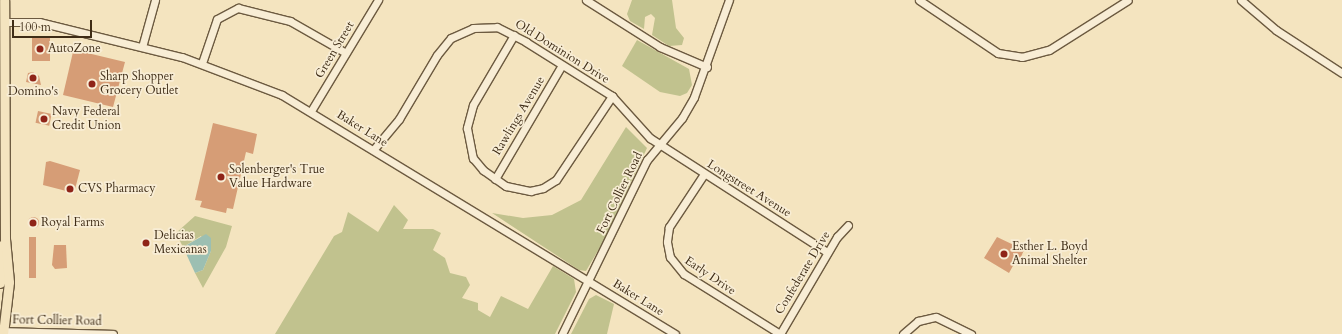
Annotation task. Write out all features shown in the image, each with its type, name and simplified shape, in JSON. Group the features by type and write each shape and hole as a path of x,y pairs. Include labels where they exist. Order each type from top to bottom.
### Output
{"main road":[{"path":"2,332 8,282 3,185 3,50 6,22 4,0"},
{"path":"0,283 6,239"}],"street":[{"path":"142,47 155,0"},
{"name":"Green Street","path":"311,111 378,0"},
{"path":"586,0 660,47 707,67"},
{"name":"Fort Collier Road","path":"562,334 642,170 659,144 688,108 707,67 729,0"},
{"path":"919,0 998,53 1022,57 1049,50 1128,0"},
{"path":"1241,0 1276,30 1342,73"},
{"path":"202,63 217,19 238,8 290,21 346,52"},
{"name":"Baker Lane","path":"6,22 39,22 142,47 202,63 278,93 374,149 674,334"},
{"name":"Old Dominion Drive","path":"374,149 399,119 437,55 451,38 465,30 481,26 497,28 514,35 612,96 642,131 659,144"},
{"path":"514,35 473,105 467,128 473,158 495,178 522,191 538,190 550,184 566,169 612,96"},
{"name":"Rawlings Avenue","path":"495,178 562,65"},
{"name":"Longstreet Avenue","path":"659,144 827,252"},
{"name":"Early Drive","path":"704,174 670,227 667,242 670,257 684,274 780,334"},
{"name":"Confederate Drive","path":"780,334 827,252 848,225"},
{"path":"903,334 918,321 936,317 971,334"},
{"name":"Fort Collier Road","path":"2,332 113,334"}],"green space":[{"path":"632,0 672,0 676,28 684,38 682,45 669,46 652,35 655,18 651,14 645,17 644,29 630,21 627,14"},
{"path":"637,40 689,69 692,85 687,93 680,96 660,92 622,66"},
{"path":"626,127 647,148 606,237 586,271 579,270 492,213 523,218 552,215 581,200"},
{"path":"394,205 408,220 403,229 433,229 441,233 433,250 445,258 450,273 466,277 470,285 462,298 478,303 478,310 490,317 501,296 528,309 553,266 574,279 576,292 555,334 275,334 334,236 342,232 348,212 378,232"},
{"path":"195,216 232,226 226,247 203,288 195,273 203,270 211,251 201,236 183,247 176,233"},
{"path":"596,295 614,304 607,334 571,334 589,299"}],"shaded area":[{"path":"206,234 211,238 211,251 203,270 195,273 183,247"}],"building":[{"name":"AutoZone","path":"32,38 50,38 50,61 32,61"},
{"name":"Sharp Shopper Grocery Outlet","path":"79,51 125,62 113,107 63,95 73,52"},
{"name":"Domino's","path":"33,72 39,76 41,85 26,82 28,73"},
{"name":"Navy Federal Credit Union","path":"38,111 52,114 49,126 36,123"},
{"name":"Solenberger's True Value Hardware","path":"213,123 257,134 253,154 246,152 233,209 227,208 226,213 200,207 202,201 195,200"},
{"name":"CVS Pharmacy","path":"50,161 80,170 74,193 43,185 46,162"},
{"name":"Royal Farms","path":"31,217 35,217 37,218 37,226 31,227 28,224 28,220"},
{"name":"Royal Farms","path":"29,237 36,237 36,278 29,278"},
{"name":"Esther L. Boyd Animal Shelter","path":"997,237 1024,250 1017,266 1014,264 1009,273 984,258"},
{"name":"Royal Farms","path":"54,245 66,245 67,268 55,269 52,265"}],"place":[{"name":"AutoZone","path":"40,49"},
{"name":"Domino's","path":"33,78"},
{"name":"Sharp Shopper Grocery Outlet","path":"92,84"},
{"name":"Navy Federal Credit Union","path":"44,119"},
{"name":"Solenberger's True Value Hardware","path":"221,177"},
{"name":"CVS Pharmacy","path":"70,189"},
{"name":"Royal Farms","path":"33,223"},
{"name":"Delicias Mexicanas","path":"146,243"},
{"name":"Esther L. Boyd Animal Shelter","path":"1004,254"}]}
